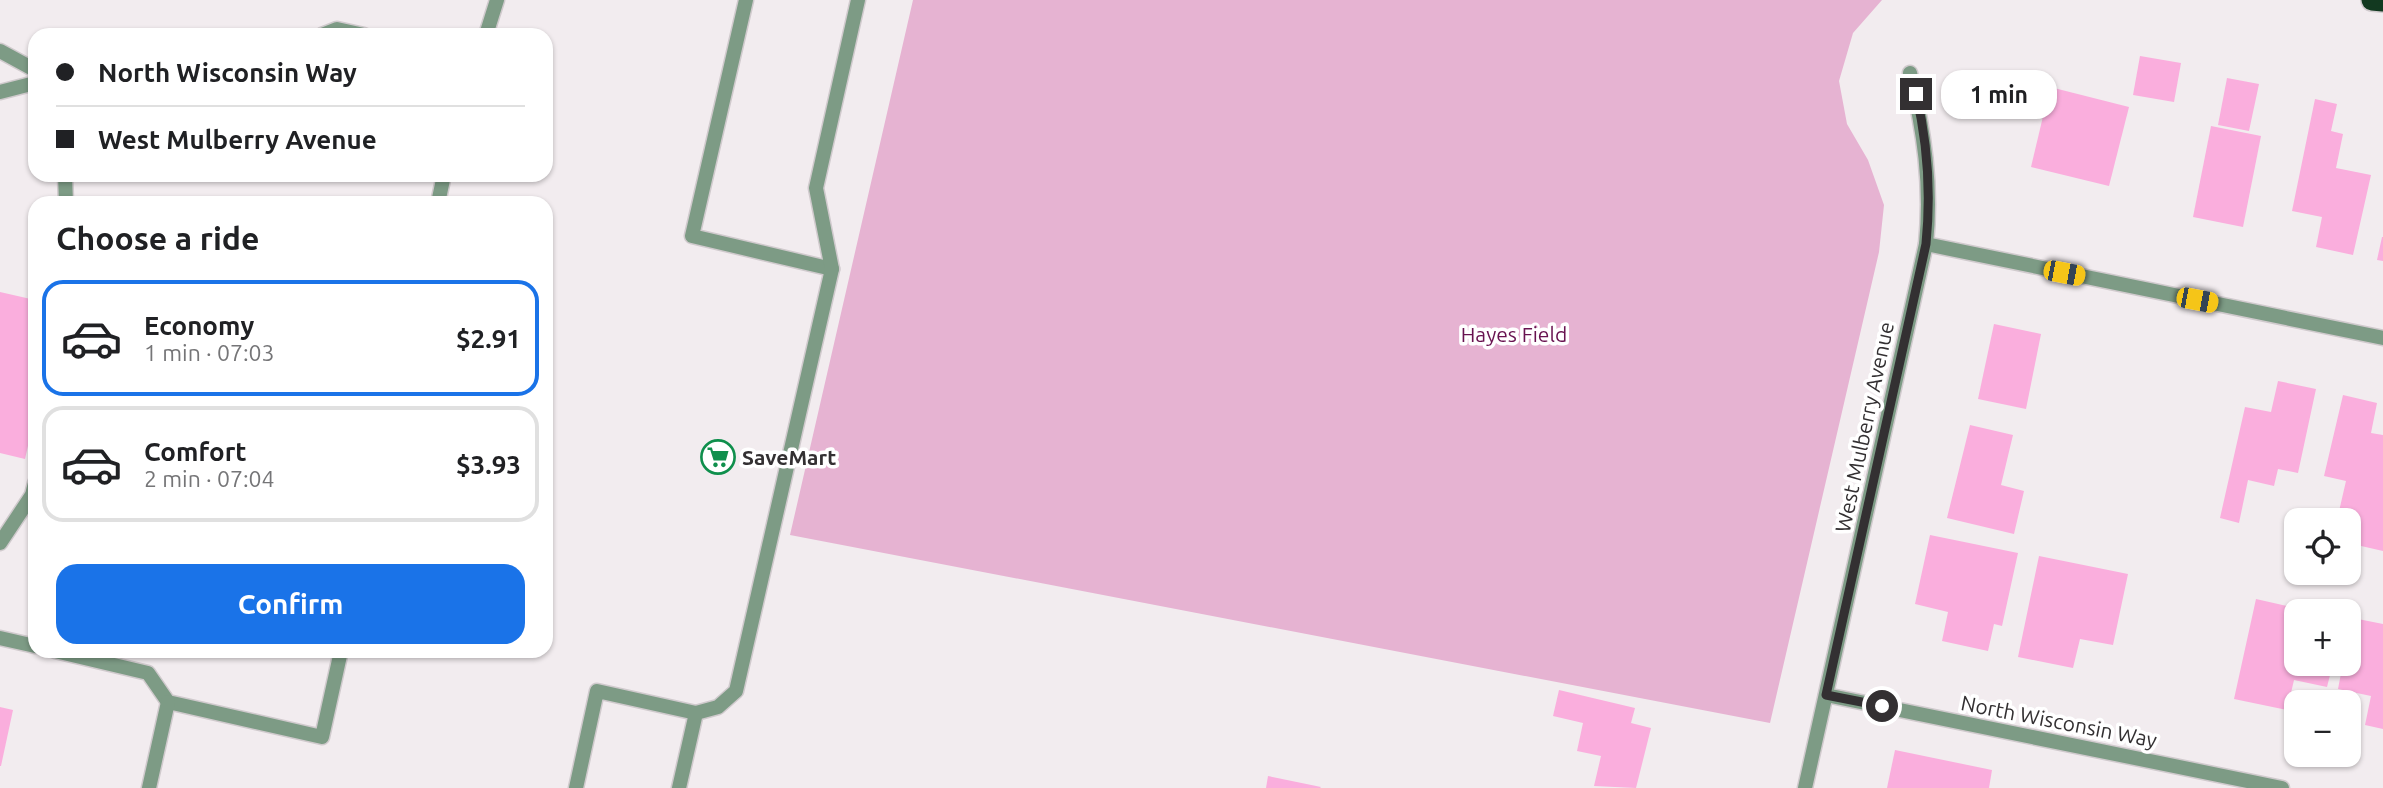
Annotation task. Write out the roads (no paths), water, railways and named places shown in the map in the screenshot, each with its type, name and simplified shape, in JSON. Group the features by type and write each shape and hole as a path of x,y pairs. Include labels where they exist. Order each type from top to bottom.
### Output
{"highway":[{"path":"2372,0 2383,1"}],"street":[{"path":"487,28 497,0"},
{"path":"746,0 692,236 832,269"},
{"path":"576,788 597,691 696,713 718,707 736,691 832,269 816,188 858,0"},
{"path":"0,51 28,66"},
{"name":"West Mulberry Avenue","path":"1805,788 1926,244 1930,203 1927,162 1910,73"},
{"path":"0,92 28,85"},
{"path":"1926,244 2383,338"},
{"path":"0,543 28,501"},
{"path":"0,517 16,520"},
{"path":"0,638 28,644"},
{"path":"85,658 148,673 168,702 322,737 339,658"},
{"name":"North Wisconsin Way","path":"1826,695 2282,788"},
{"path":"149,788 168,702"},
{"path":"679,788 696,713"}],"place":[{"name":"SaveMart","path":"718,457"}],"park label":[{"name":"Hayes Field","path":"1514,334"}]}
